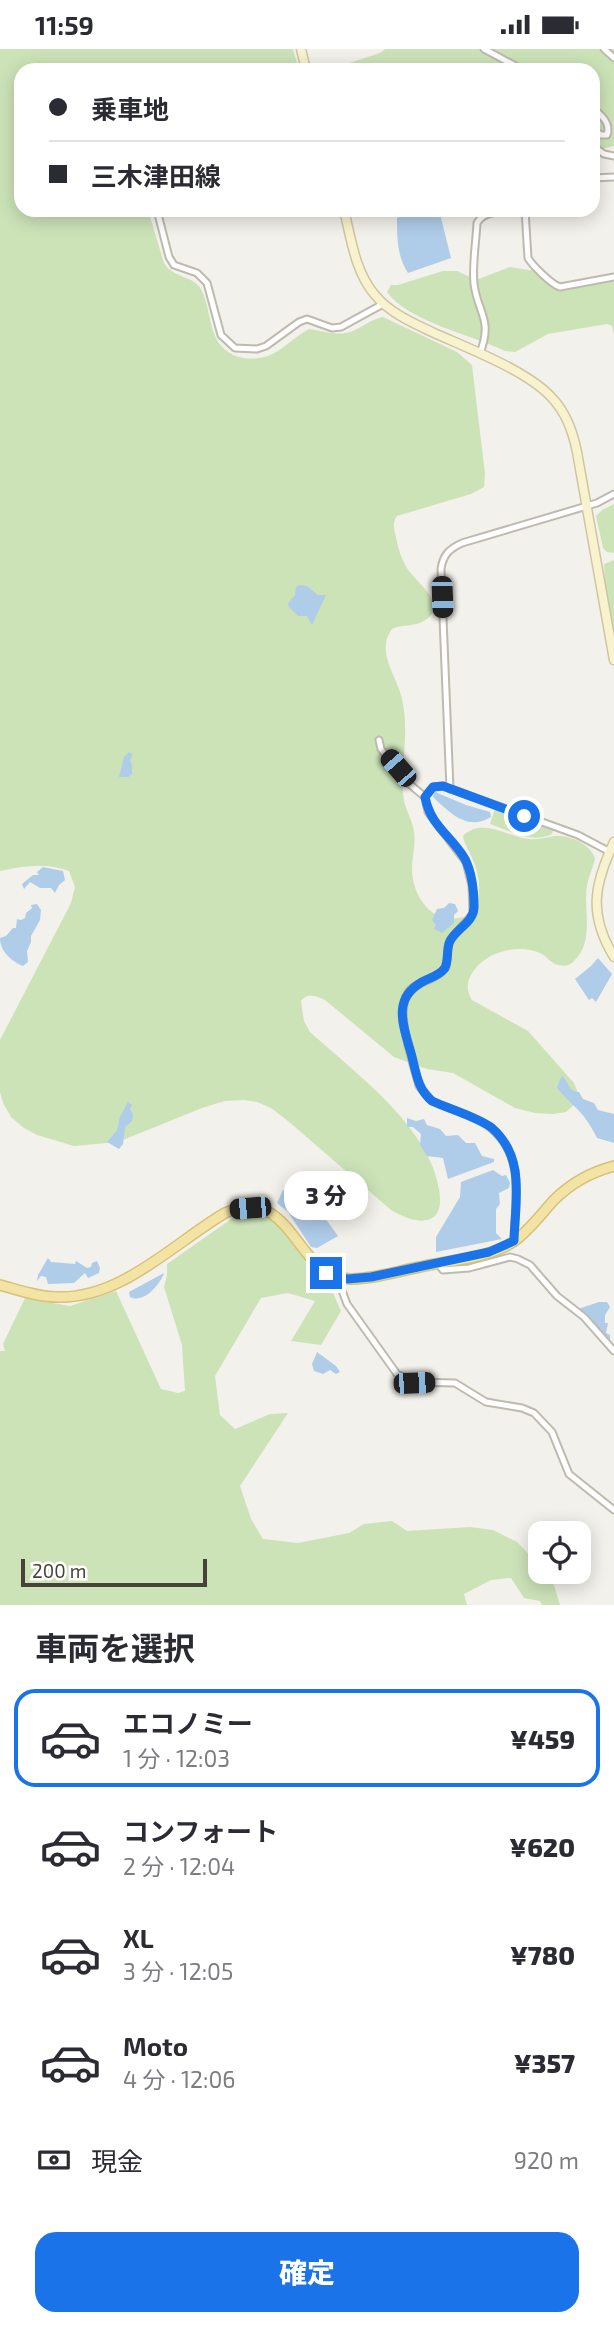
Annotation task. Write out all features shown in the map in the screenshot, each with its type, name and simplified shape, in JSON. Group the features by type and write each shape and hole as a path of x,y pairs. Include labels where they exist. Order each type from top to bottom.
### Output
{"main road":[{"path":"0,1285 57,1297 83,1296 115,1284 169,1253 225,1213 250,1208 271,1214 282,1222 317,1266 326,1273 337,1277 364,1278 489,1252 514,1241 567,1188 614,1165"}],"street":[{"path":"484,49 510,63"},
{"path":"604,49 614,58"},
{"path":"600,116 607,123 608,131 607,135 600,134"},
{"path":"159,217 169,257 174,265 197,273 207,283 221,335 235,348 257,349 266,346 307,319 332,328 341,327 383,305"},
{"path":"346,217 363,277 383,305 397,315 533,381 562,411 574,438 614,660"},
{"path":"480,217 477,223 474,286 487,326 486,339 480,354"},
{"path":"525,217 528,258 554,286 614,277"},
{"path":"450,789 441,569 446,554 462,543 597,503 614,494"},
{"path":"379,740 381,749 407,782 425,797 428,812 466,862 474,908 469,920 449,942 444,968 438,975 405,995 402,1005 419,1086 425,1095 432,1101 491,1128 512,1156 516,1182 514,1241"},
{"path":"425,797 433,787 443,786 612,848 598,880 596,904 604,940 614,957"},
{"path":"437,1263 443,1270 469,1268 510,1257 518,1259 530,1265 557,1296 583,1317 614,1351"},
{"path":"337,1277 347,1304 397,1374 414,1383 455,1383 486,1402 522,1408 534,1413 552,1432 569,1474 614,1510"}],"green space":[{"path":"0,49 293,49 297,63 14,63 14,217 150,217 164,263 199,286 218,341 235,356 251,359 268,356 309,329 345,333 383,317 457,352 472,365 485,474 484,487 471,494 397,516 394,524 403,560 411,574 429,594 434,608 424,621 392,629 386,644 387,659 404,712 403,792 414,832 414,885 426,906 438,916 452,919 472,915 479,894 479,880 463,836 478,828 529,839 568,837 590,849 595,859 587,885 586,935 574,961 561,966 533,951 502,951 484,960 477,967 468,985 472,1000 528,1031 574,1083 578,1101 566,1112 553,1114 515,1108 453,1073 427,1069 394,1057 325,1000 309,996 301,1001 304,1021 310,1032 388,1102 421,1144 439,1189 440,1202 433,1217 427,1220 410,1219 391,1210 288,1121 271,1108 257,1102 225,1101 118,1142 74,1146 37,1135 11,1117 3,1103 0,1092 0,1040 71,903 75,887 69,871 60,868 35,866 0,871"},
{"path":"385,49 614,49 614,146 600,149 600,63 349,63"},
{"path":"510,267 535,271 562,291 592,281 614,281 614,334 612,326 607,324 548,334 515,352 505,351 424,319 396,302 387,292 391,285 443,271 457,271 476,280"},
{"path":"614,504 614,553 603,548 596,516"},
{"path":"614,560 614,630 605,586 604,564"},
{"path":"496,806 554,826 552,834 529,837 490,824"},
{"path":"251,1214 276,1222 333,1293 341,1311 321,1345 291,1341 315,1301 288,1293 261,1298 215,1376 220,1415 235,1429 270,1414 288,1413 240,1486 251,1519 263,1539 298,1543 349,1533 364,1524 392,1521 407,1531 470,1527 493,1530 517,1542 528,1553 528,1584 554,1584 560,1605 542,1605 540,1601 524,1598 511,1578 491,1580 464,1594 467,1605 0,1605 0,1351 5,1351 3,1344 25,1298 70,1306 116,1291 161,1389 178,1393 185,1391 182,1345 164,1287 167,1264 234,1217"}],"water":[{"path":"441,217 451,258 408,273 400,253 397,218"},
{"path":"299,585 307,586 318,595 326,595 312,625 307,616 298,616 289,607 288,603"},
{"path":"129,752 133,755 130,760 132,774 119,777 124,757"},
{"path":"435,792 490,812 491,817 475,822 460,819 434,798"},
{"path":"43,867 63,871 65,880 55,893 51,888 40,888 30,882 24,889 22,884 33,875 39,875 37,872"},
{"path":"449,903 455,904 458,911 454,915 454,923 442,933 434,929 436,925 432,920 437,909 444,908"},
{"path":"37,904 41,910 40,920 31,936 27,951 28,962 23,966 7,955 0,938 16,928 17,919 25,918 32,908 31,905"},
{"path":"598,958 612,974 596,1002 592,998 589,1000 575,979"},
{"path":"563,1076 571,1089 579,1092 583,1099 594,1103 598,1110 614,1114 614,1143 597,1138 583,1116 557,1088"},
{"path":"128,1102 132,1105 132,1121 125,1127 123,1144 119,1149 107,1142 117,1130"},
{"path":"407,1118 416,1121 424,1119 427,1125 440,1129 446,1136 458,1135 466,1143 475,1143 482,1156 494,1159 494,1162 448,1179 443,1158 427,1156 420,1145 421,1134 413,1127 407,1127"},
{"path":"493,1170 502,1176 506,1175 510,1183 509,1188 499,1193 500,1204 496,1209 496,1233 502,1239 436,1252 436,1237 460,1197 461,1182"},
{"path":"283,1190 301,1195 313,1210 322,1214 338,1236 317,1248 311,1247 288,1212 277,1203"},
{"path":"48,1258 51,1262 75,1264 76,1261 87,1268 97,1261 99,1273 88,1278 85,1273 74,1283 48,1284 46,1277 41,1276 37,1281"},
{"path":"164,1273 155,1288 145,1296 130,1297 129,1292"},
{"path":"607,1302 610,1307 605,1315 605,1323 608,1323 606,1333 610,1335 610,1341 578,1309"},
{"path":"317,1352 340,1372 336,1374 330,1370 323,1374 314,1371 312,1364"}],"route":[{"path":"326,1273 348,1279 371,1277 489,1252 514,1241 516,1182 512,1156 491,1128 432,1101 425,1095 419,1086 408,1043 402,1005 405,995 411,989 438,975 444,968 449,942 469,920 474,908 470,872 466,862 428,812 425,797 433,787 443,786 524,816"}]}
